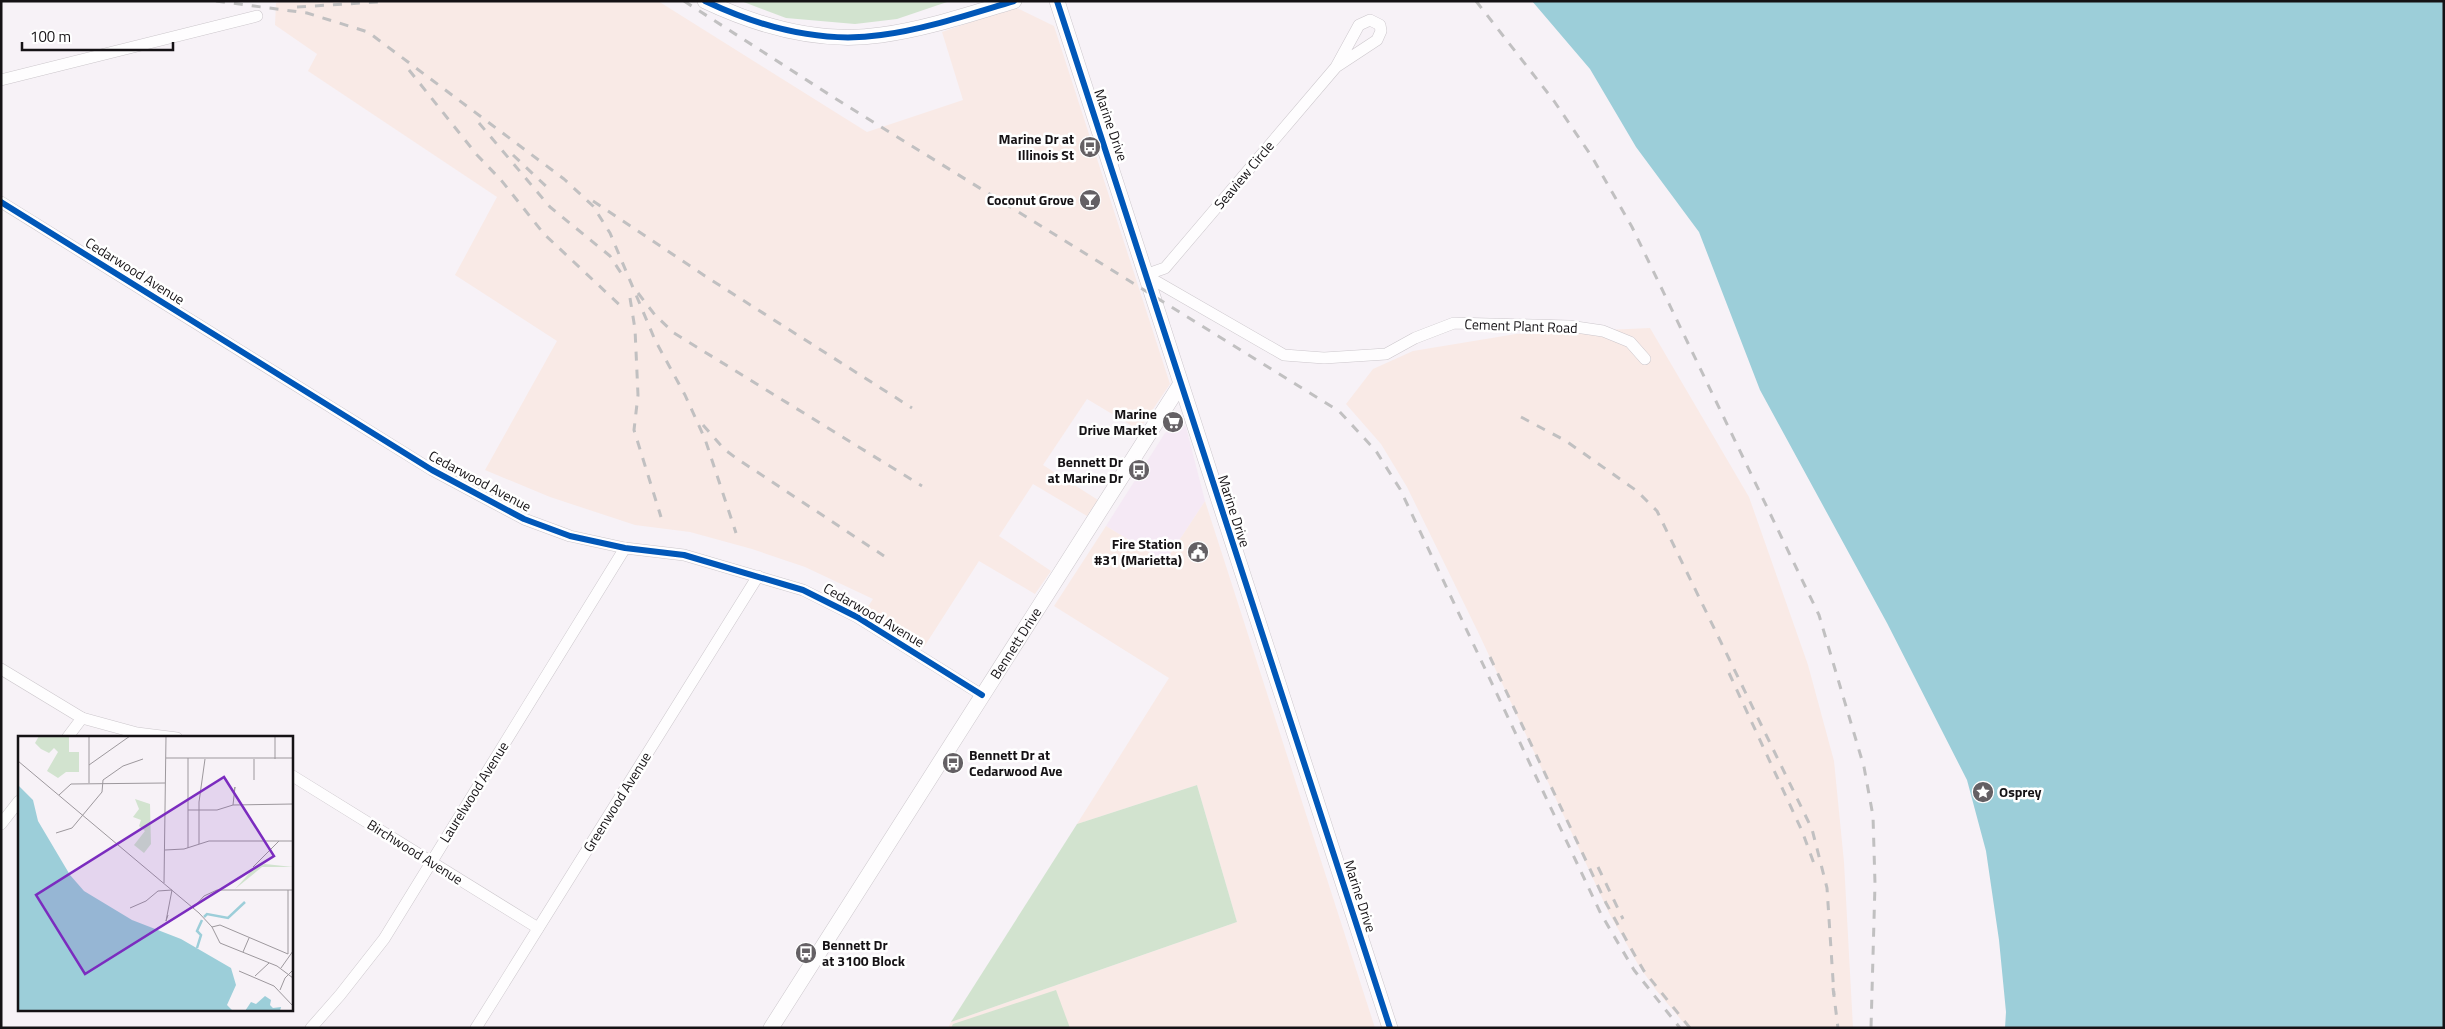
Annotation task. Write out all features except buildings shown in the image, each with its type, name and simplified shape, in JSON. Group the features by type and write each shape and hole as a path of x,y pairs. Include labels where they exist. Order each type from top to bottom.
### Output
{"main road":[{"path":"705,1 729,13 793,33 842,38 880,36 906,31 1014,1"},
{"name":"Marine Drive","path":"1057,1 1390,1028"},
{"name":"Bennett Drive","path":"771,1028 1180,385"}],"street":[{"path":"1,80 257,16"},
{"name":"Seaview Circle","path":"1145,274 1165,268 1336,67"},
{"name":"Cedarwood Avenue","path":"1,202 432,470 524,519 570,536 625,548 684,555 803,590 858,617 982,695"},
{"name":"Cement Plant Road","path":"1145,274 1284,355 1324,358 1386,354 1415,338 1454,323 1569,326 1603,332 1630,342 1644,359"},
{"name":"Laurelwood Avenue","path":"311,1028 384,939 625,548"},
{"name":"Greenwood Avenue","path":"476,1028 758,576"},
{"path":"1,669 82,718 137,732 164,736"},
{"path":"68,736 82,718"},
{"name":"Birchwood Avenue","path":"292,776 538,928"},
{"path":"1,824 18,802"}],"shaded area":[{"path":"284,1 658,1 867,132 963,100 942,32 1015,7 1054,26 1170,384 1139,430 1087,399 1043,465 1098,500 1087,516 1033,484 999,536 1051,571 1035,594 979,561 924,647 865,611 873,599 805,567 752,549 690,532 635,525 550,497 485,470 557,341 455,275 497,197 308,71 317,54 275,25 276,3"},
{"path":"1650,328 1749,497 1808,665 1834,761 1844,862 1853,1028 1688,1028 1656,990 1639,966 1609,913 1479,634 1407,487 1381,444 1346,404 1373,369 1413,351 1516,334"},
{"path":"1178,422 1186,427 1205,501 1165,562 1106,526 1165,433"},
{"path":"1205,501 1375,1028 948,1028 951,1022 1237,922 1197,785 1077,824 1169,678 1054,606 1106,526 1165,562"}],"green space":[{"path":"741,1 950,1 897,19 855,24 786,18"},
{"path":"1197,785 1237,922 951,1022 1077,824"},
{"path":"1056,990 1070,1028 951,1028 953,1024"}],"water":[{"path":"1532,1 2444,1 2444,1028 2005,1028 2006,1012 1999,940 1986,851 1967,780 1887,623 1760,390 1699,232 1636,147 1590,69"}],"railway":[{"path":"216,1 307,13 368,32 564,179 593,206 610,233 655,340 685,395 705,439 736,533"},
{"path":"684,1 833,97 1339,411 1376,451 1400,489 1601,914 1634,970 1680,1028"},
{"path":"1476,1 1554,101 1592,157 1632,227 1819,615 1864,767 1873,816 1875,884 1871,1028"},
{"path":"297,7 378,2"},
{"path":"409,70 477,155 501,180 544,234 625,310"},
{"path":"479,123 550,207 610,256 621,273"},
{"path":"513,155 549,189"},
{"path":"593,201 705,276 912,408"},
{"path":"638,293 655,315 674,333 922,486"},
{"path":"630,298 635,329 638,395 634,430 661,517"},
{"path":"1521,417 1566,441 1637,491 1657,511 1812,829 1827,888 1834,995"},
{"path":"703,425 724,449 736,458 884,556"},
{"path":"1490,657 1606,903 1644,971 1690,1028"},
{"path":"1729,673 1802,831 1816,869"},
{"path":"1598,867 1623,919"},
{"path":"1833,988 1838,1028"}],"cycle path":[{"path":"705,1 769,26 813,35 836,37 881,35 915,29 1014,1"},
{"path":"1057,1 1390,1028"},
{"path":"1,202 432,470 524,519 570,536 625,548 684,555 803,590 857,617 982,695"}],"place":[{"name":"Marine Dr at Illinois St","path":"1090,147"},
{"name":"Coconut Grove","path":"1090,200"},
{"name":"Marine Drive Market","path":"1173,422"},
{"name":"Bennett Dr at Marine Dr","path":"1139,470"},
{"name":"Fire Station #31 (Marietta)","path":"1198,552"},
{"name":"Bennett Dr at Cedarwood Ave","path":"953,763"},
{"name":"Osprey","path":"1983,792"},
{"name":"Bennett Dr at 3100 Block","path":"806,953"}]}
